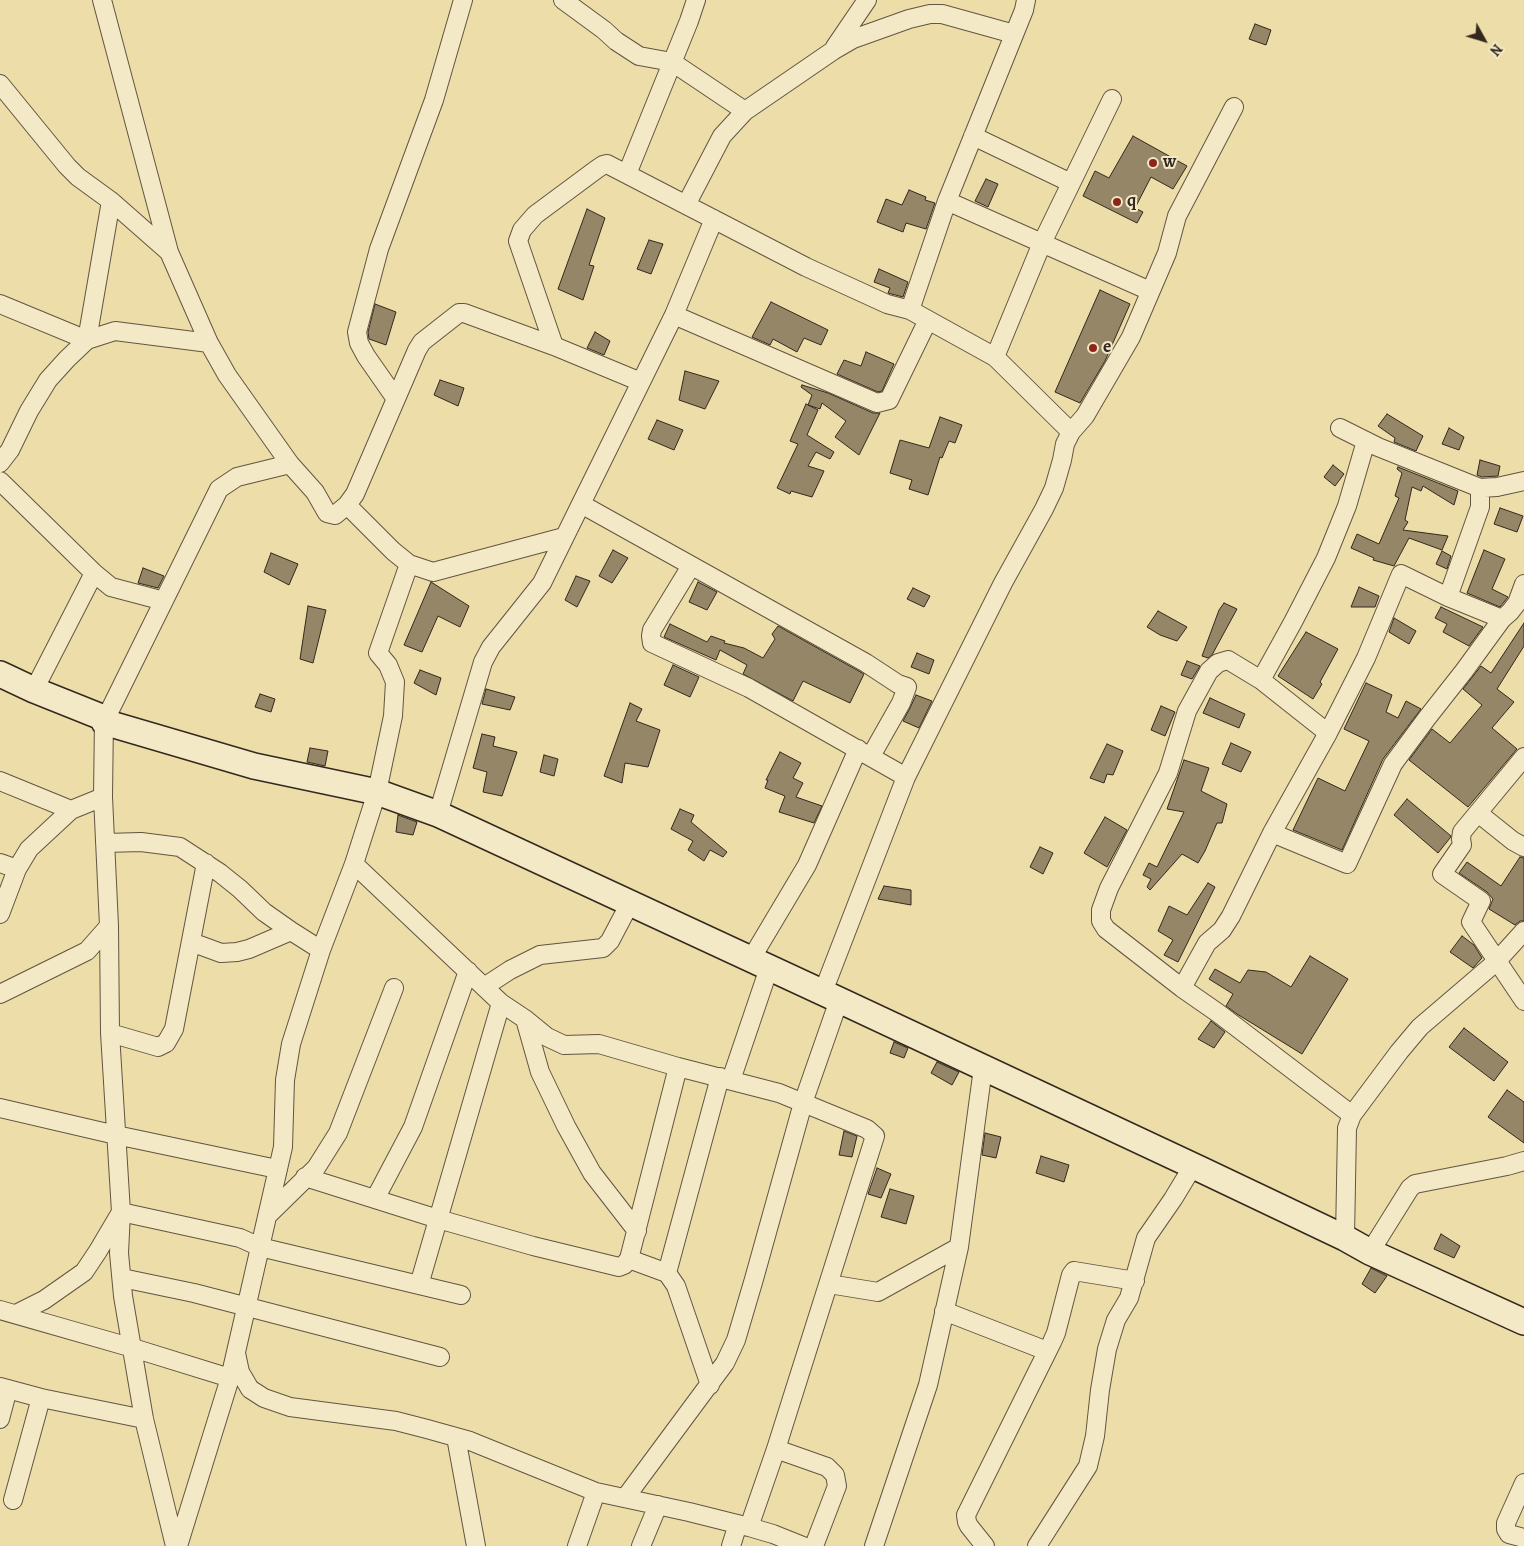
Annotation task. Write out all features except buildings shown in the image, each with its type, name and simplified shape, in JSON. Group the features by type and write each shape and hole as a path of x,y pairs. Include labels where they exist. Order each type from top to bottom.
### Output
{"street":[{"path":"102,0 169,252 209,343 227,375 290,464 314,492 327,513 335,515 347,505 355,494 422,342 459,313 464,313 554,346 641,382"},
{"path":"396,399 366,356 356,332 380,248 434,100 463,0"},
{"path":"563,0 616,41 639,56 672,62 745,111"},
{"path":"627,174 696,0"},
{"path":"834,50 867,0"},
{"path":"910,310 947,201 1024,10 1026,0"},
{"path":"686,205 722,136 745,111 853,39 909,19 930,14 942,14 1014,34"},
{"path":"0,84 78,177 111,201 169,252"},
{"path":"995,357 1042,243 1112,99"},
{"path":"625,1498 710,1385 725,1363 736,1340 831,996 906,776 1003,583 1044,509 1054,488 1065,444 1071,432 1084,416 1131,337 1166,253 1177,216 1234,107"},
{"path":"973,136 1071,183"},
{"path":"554,346 518,241 522,230 535,215 607,164 806,267 887,304 910,310 995,357 1071,432"},
{"path":"87,340 111,201"},
{"path":"947,201 1150,291"},
{"path":"438,814 484,662 491,647 542,583 674,315 714,219"},
{"path":"0,304 87,340"},
{"path":"674,315 877,403 889,400 928,320"},
{"path":"0,463 10,450 29,411 48,380 87,340 115,331 209,343"},
{"path":"1340,428 1366,441 1480,488 1497,487 1524,480"},
{"path":"1261,680 1326,558 1347,506 1366,441"},
{"path":"176,1546 144,1419 123,1296 120,1253 121,1212 110,1033 104,720 219,489 237,477 290,464"},
{"path":"0,481 94,573 111,587 164,601"},
{"path":"1448,597 1480,507 1480,488"},
{"path":"580,504 866,663 898,684 907,686 901,703 864,752 760,963 667,1273"},
{"path":"347,505 393,551 409,564 433,572 564,537"},
{"path":"176,1546 230,1378 268,1214 283,1147 285,1080 291,1044 321,950 354,864 377,792 393,716 395,682 388,665 378,653 409,564"},
{"path":"691,566 652,630 652,643 749,688 906,776"},
{"path":"34,690 94,573"},
{"path":"1182,988 1207,943 1222,930 1231,916 1272,833 1328,733 1366,658 1401,574 1448,597 1502,619"},
{"path":"1272,833 1347,864 1394,764 1502,619 1517,603 1524,584"},
{"path":"1328,733 1261,680 1228,660 1218,663 1209,671 1187,711 1168,773 1109,888 1101,910 1101,921 1106,929 1182,988 1218,1013 1352,1115"},
{"path":"0,674 104,720 254,766 377,792 438,814 1198,1168 1370,1252 1524,1322"},
{"path":"1524,757 1462,832 1460,839 1462,845 1442,874 1481,901 1471,922 1524,1002"},
{"path":"0,781 71,810"},
{"path":"0,914 17,869 29,849 71,810 104,797"},
{"path":"1478,813 1513,841 1524,847"},
{"path":"105,843 141,842 180,847 206,863 264,912 290,931 321,950"},
{"path":"0,863 17,869"},
{"path":"110,1033 158,1047 166,1043 174,1029 206,863"},
{"path":"354,864 500,1003 547,1037 564,1044 599,1044 678,1067 779,1092 867,1129 875,1136 776,1449 744,1526 730,1546"},
{"path":"484,987 510,970 540,955 603,948 610,941 630,903"},
{"path":"0,994 87,951 109,926"},
{"path":"190,942 221,953 237,952 249,949 290,931"},
{"path":"1344,1238 1347,1128 1352,1115 1398,1052 1420,1027 1496,962 1524,931"},
{"path":"375,1199 413,1127 468,971"},
{"path":"268,1214 316,1168 338,1133 394,988"},
{"path":"419,1285 500,1003"},
{"path":"525,1020 540,1072 566,1126 592,1173 637,1231"},
{"path":"305,1177 438,1219 533,1246 619,1267 624,1265 629,1259 678,1067"},
{"path":"874,1546 928,1385 959,1247 982,1068"},
{"path":"0,1108 277,1169"},
{"path":"1370,1252 1410,1188 1415,1184 1524,1161"},
{"path":"1037,1546 1088,1466 1095,1436 1107,1350 1116,1320 1129,1298 1135,1281 1146,1238 1198,1168"},
{"path":"121,1212 240,1238 260,1247 461,1295"},
{"path":"8,1312 44,1300 84,1272 121,1212"},
{"path":"828,1284 878,1292 959,1247"},
{"path":"629,1259 667,1273 676,1286 710,1385"},
{"path":"984,1546 969,1526 966,1515 1056,1332 1071,1275 1074,1270 1135,1281"},
{"path":"122,1278 194,1293 440,1357"},
{"path":"944,1311 1047,1351"},
{"path":"8,1312 230,1378"},
{"path":"236,1351 240,1372 250,1389 264,1398 290,1407 396,1421 456,1437 596,1492 744,1526 773,1534 793,1544"},
{"path":"0,1419 4,1388 41,1398 144,1419"},
{"path":"13,1500 41,1398"},
{"path":"456,1437 476,1546"},
{"path":"776,1449 827,1467 835,1475 837,1486 814,1546"},
{"path":"1524,1483 1506,1523 1509,1534 1524,1538"},
{"path":"577,1546 596,1492"},
{"path":"642,1546 658,1505"}],"place":[{"name":"w","path":"1153,163"},
{"name":"q","path":"1117,202"},
{"name":"e","path":"1093,348"}]}
